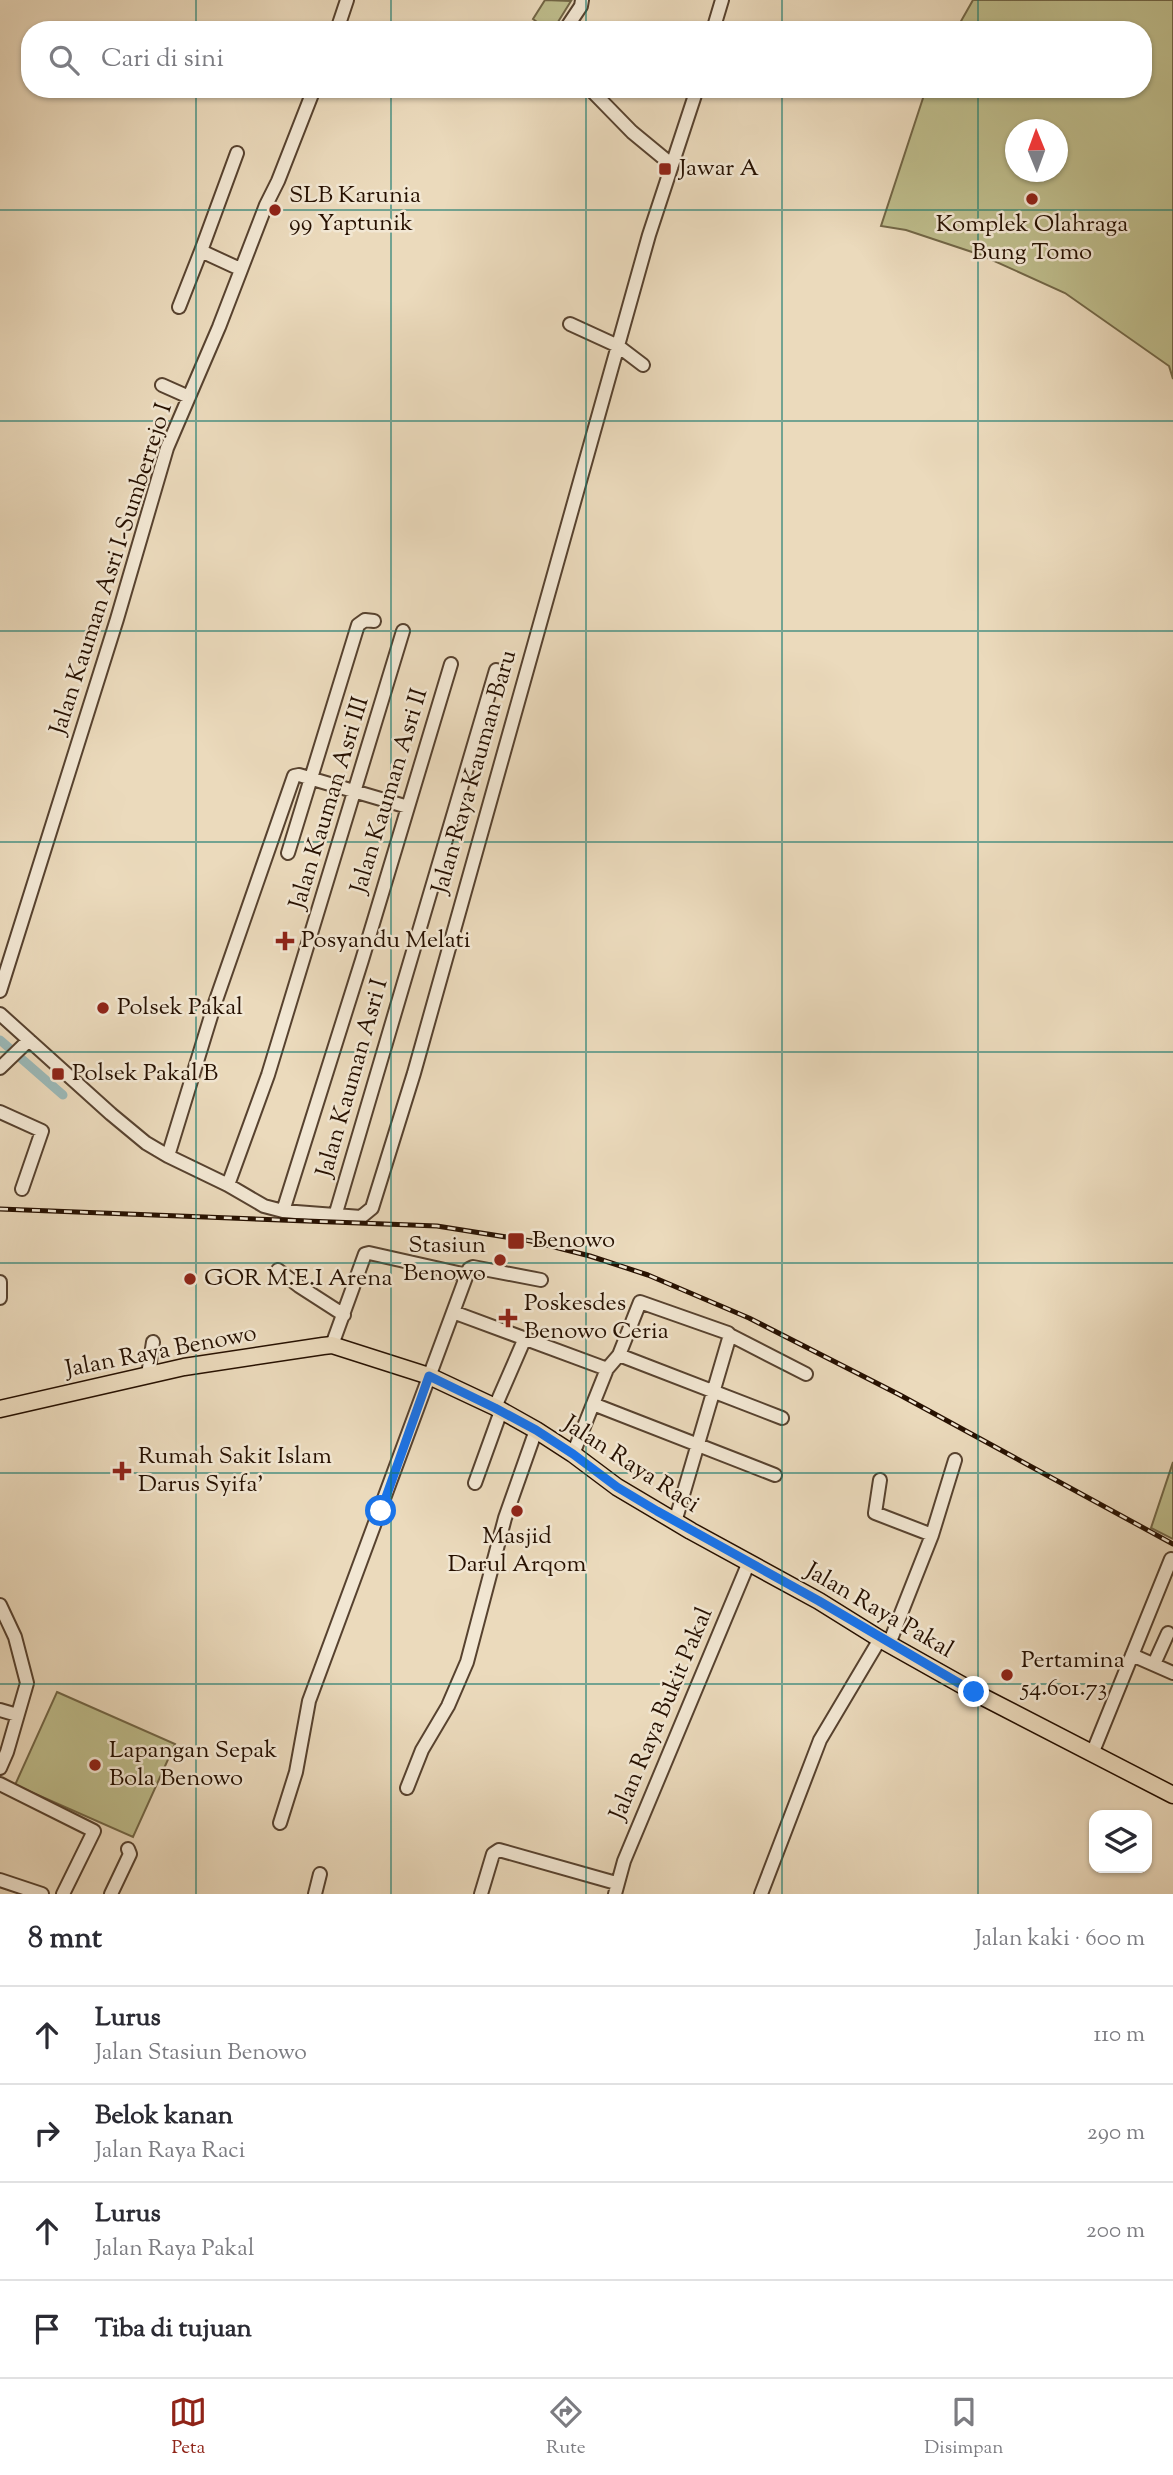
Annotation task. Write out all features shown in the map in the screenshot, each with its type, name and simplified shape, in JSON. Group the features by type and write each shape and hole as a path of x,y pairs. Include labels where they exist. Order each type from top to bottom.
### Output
{"main road":[{"name":"Jalan Raya Raci","path":"332,1345 429,1376 498,1409 573,1454 617,1487 749,1562"},
{"name":"Jalan Raya Benowo","path":"0,1409 195,1364 332,1345"},
{"name":"Jalan Raya Pakal","path":"749,1562 985,1698 1173,1795"}],"street":[{"path":"340,21 347,0"},
{"path":"571,21 582,0"},
{"path":"716,21 722,0"},
{"name":"Jalan Kauman Asri I-Sumberrejo I","path":"0,991 117,619 167,448 219,327 310,98"},
{"path":"599,98 632,132 671,165"},
{"name":"Jalan Raya Kauman Baru","path":"0,1014 25,1043 146,1143 228,1185 255,1203 283,1211 335,1216 361,1217 369,1212 377,1197 649,235 693,98"},
{"path":"179,307 237,153"},
{"path":"201,251 240,269"},
{"path":"570,324 618,346 643,365"},
{"path":"162,385 189,397"},
{"path":"288,853 305,776 358,625 365,620 374,621"},
{"name":"Jalan Kauman Asri III","path":"228,1185 268,1075 403,631"},
{"name":"Jalan Kauman Asri II","path":"283,1211 451,664"},
{"name":"Jalan Kauman Asri I","path":"335,1216 496,670"},
{"path":"168,1156 215,1003 294,776 305,776 408,807"},
{"path":"0,1068 25,1043"},
{"path":"0,1112 42,1131 22,1189"},
{"path":"332,1345 363,1256 369,1253 467,1275"},
{"path":"280,1823 296,1772 309,1701 467,1275 473,1266 541,1280"},
{"path":"278,1270 344,1315"},
{"path":"0,1282 0,1298"},
{"path":"573,1454 607,1368 619,1355 641,1301 728,1333 806,1374"},
{"path":"453,1312 607,1368"},
{"path":"675,1521 730,1335"},
{"path":"475,1483 498,1409 525,1338"},
{"path":"148,1375 153,1342"},
{"path":"619,1355 782,1418"},
{"path":"593,1404 775,1475"},
{"path":"407,1788 422,1750 447,1706 467,1662 505,1518 536,1430"},
{"path":"761,1894 820,1740 884,1641 932,1535 955,1460"},
{"path":"880,1480 875,1513 932,1535"},
{"path":"1092,1754 1171,1559"},
{"name":"Jalan Raya Bukit Pakal","path":"481,1894 493,1854 499,1850 615,1889 749,1562"},
{"path":"0,1605 15,1637 27,1683 0,1768"},
{"path":"1154,1664 1168,1633"},
{"path":"1132,1655 1173,1673"},
{"path":"0,1710 17,1715"},
{"path":"0,1784 94,1831 63,1894"},
{"path":"111,1894 130,1854 128,1849"},
{"path":"316,1894 320,1874"},
{"path":"0,1881 42,1894"}],"shaded area":[{"path":"545,0 571,1 559,21 533,19"},
{"name":"Komplek Olahraga Bung Tomo","path":"973,0 1173,0 1173,379 1169,366 1065,293 981,255 906,230 881,226 923,98 1152,98 1152,21 961,21"},
{"path":"1173,1462 1173,1539 1151,1528"},
{"name":"Lapangan Sepak Bola Benowo","path":"57,1692 175,1744 133,1837 15,1785"}],"waterway":[{"path":"0,1040 63,1095"}],"railway":[{"path":"0,1209 437,1226 531,1241 590,1256 648,1275 749,1318 900,1395 1173,1544"}],"place":[{"name":"Jawar A","path":"665,169"},
{"name":"Komplek Olahraga Bung Tomo","path":"1032,199"},
{"name":"SLB Karunia 99 Yaptunik","path":"275,210"},
{"name":"Posyandu Melati","path":"285,941"},
{"name":"Polsek Pakal","path":"103,1008"},
{"name":"Polsek Pakal B","path":"58,1074"},
{"name":"Benowo","path":"516,1241"},
{"name":"Stasiun Benowo","path":"500,1260"},
{"name":"GOR M.E.I Arena","path":"190,1279"},
{"name":"Poskesdes Benowo Ceria","path":"508,1318"},
{"name":"Rumah Sakit Islam Darus Syifa'","path":"122,1471"},
{"name":"Masjid Darul Arqom","path":"517,1511"},
{"name":"Pertamina 54.601.73","path":"1007,1675"},
{"name":"Lapangan Sepak Bola Benowo","path":"95,1765"}],"route":[{"path":"381,1511 429,1376 536,1430 617,1487 657,1511 819,1601 974,1692"}]}
